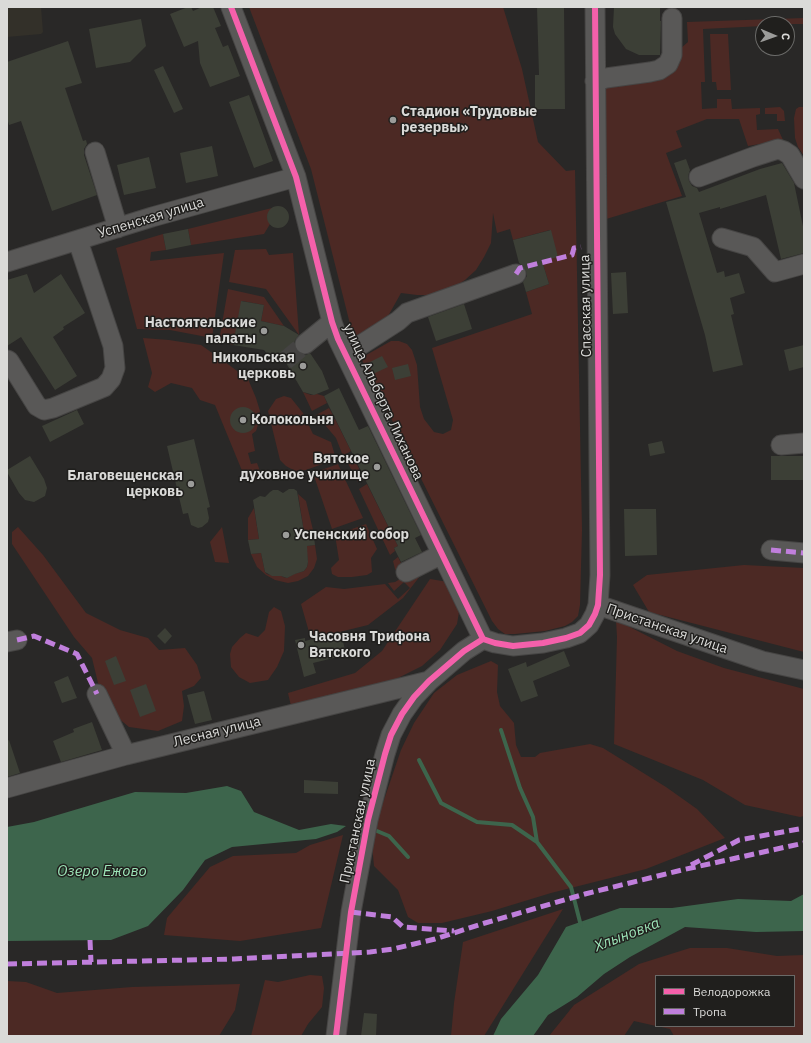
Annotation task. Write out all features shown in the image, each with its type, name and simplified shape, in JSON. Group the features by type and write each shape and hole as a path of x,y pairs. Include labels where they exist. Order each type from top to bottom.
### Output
{"street":[{"name":"улица Альберта Лиханова","path":"231,7 296,176 332,322 338,339 483,639"},
{"name":"Спасская улица","path":"594,7 600,575 598,605"},
{"path":"595,81 659,70 668,64 672,49 672,18"},
{"path":"672,49 677,39 687,33"},
{"path":"699,177 778,149 790,155 804,179"},
{"path":"95,152 118,228"},
{"name":"Успенская улица","path":"7,262 152,217 296,176"},
{"path":"722,238 753,247 775,272 804,264"},
{"path":"7,360 37,406 44,410 53,408 104,386 111,379 114,368 114,346 78,241"},
{"path":"345,353 398,321 407,313 516,274"},
{"path":"305,344 332,322"},
{"path":"781,445 804,443"},
{"path":"771,550 804,553"},
{"path":"406,572 442,554"},
{"name":"Пристанская улица","path":"336,1036 351,912 368,820 391,735 402,714 414,697 429,680 464,651 483,639 513,646 543,644 566,638 580,633 589,625 598,605 762,661 804,670"},
{"name":"Лесная улица","path":"7,788 126,754 429,680"},
{"path":"97,694 126,754"}],"shaded area":[{"path":"7,7 41,7 43,32 41,34 7,37"},
{"path":"249,7 503,7 522,69 538,142 566,171 575,170 582,530 580,605 578,616 565,626 545,631 515,634 505,634 498,629 492,621 361,358 391,341 399,341 407,344 412,350 417,365 420,407 424,419 434,432 443,434 451,430 453,420 432,348 532,314 526,292 549,284 542,261 550,230 513,240 510,229 497,233 493,213 491,243 476,270 465,280 453,288 433,295 401,293 387,318 365,335 353,336 311,169"},
{"path":"795,18 804,18 804,24 795,24"},
{"path":"755,20 755,26 703,29 705,82 701,82 702,109 717,108 717,99 731,99 732,109 760,108 760,114 756,115 757,130 778,129 783,140 748,146 739,119 707,119 676,131 682,147 666,153 682,196 603,220 603,85 657,75 688,42 687,22"},
{"path":"710,34 728,34 731,90 717,90 716,82 712,82"},
{"path":"780,107 784,111 785,121 777,121 777,114 765,114 765,108"},
{"path":"799,107 804,107 804,156 798,147 795,138 794,118 796,109"},
{"path":"272,208 267,217 270,224 264,234 191,245 188,229"},
{"path":"163,234 166,250 151,252 150,261 224,253 212,338 170,330 137,329 116,248"},
{"path":"266,249 269,255 293,253 299,335 266,289 229,282 235,250"},
{"path":"228,289 264,297 284,326 261,321 264,305 242,301 233,345 219,341"},
{"path":"143,338 201,345 248,379 260,411 256,431 252,434 255,451 248,453 251,464 257,463 260,471 256,480 250,482 245,478 215,405 200,400 192,388 171,383 155,392 148,387 152,373"},
{"path":"303,392 311,395 317,394 324,396 327,403 312,411"},
{"path":"284,396 291,398 303,413 313,434 331,442 336,459 306,470 295,471 286,466 280,460 268,411 276,399"},
{"path":"329,408 333,415 321,421 316,415"},
{"path":"335,419 351,451 343,456 336,438 325,425"},
{"path":"353,456 364,479 358,482 346,460"},
{"path":"338,464 363,518 332,529 313,473"},
{"path":"367,484 398,546 394,548 395,551 390,555 359,489"},
{"path":"298,494 306,501 313,530 304,532"},
{"path":"254,508 259,539 248,540 248,518"},
{"path":"366,524 377,549 371,558 372,572 367,575 352,577 338,577 332,574 331,568 339,560 335,535"},
{"path":"18,527 43,555 86,613 120,630 148,638 159,650 185,648 197,665 201,678 194,686 182,691 184,706 182,721 158,731 129,727 112,713 98,683 92,658 74,637 12,544 12,532"},
{"path":"222,527 229,563 215,562 210,542"},
{"path":"315,545 317,559 314,568 308,576 298,581 288,583 275,580 266,575 257,567 251,554 261,553 265,572 267,574 275,576 278,573 287,578 304,571 308,562 306,546"},
{"path":"398,557 403,567 427,567 403,598 368,625 311,639 301,604 326,587 344,589 385,584 398,599 410,588 404,582 394,591 388,583 395,582 407,575 398,573 395,569 393,561"},
{"path":"744,565 804,568 804,652 649,612 633,585 647,575"},
{"path":"430,579 448,582 460,606 457,624 440,650 422,666 390,682 291,706 288,693 355,673 382,651"},
{"path":"274,607 281,611 285,626 284,651 277,667 268,680 250,683 239,677 231,667 230,654 232,647 246,633 258,637 265,630 269,612"},
{"path":"616,620 677,651 724,668 804,689 804,816 800,817 745,805 703,780 614,744 617,637"},
{"path":"491,661 498,665 497,692 500,706 514,723 516,745 521,757 535,757 540,753 590,744 603,748 666,787 697,809 725,838 646,869 551,893 492,911 442,923 418,923 408,917 398,890 374,866 372,845 373,832 401,750 414,723 434,693 457,675"},
{"path":"343,835 321,928 240,941 164,935 167,918 210,867 233,856 296,853 310,845"},
{"path":"563,909 484,1036 451,1036 454,1003 463,942"},
{"path":"690,948 727,948 777,956 804,955 804,1036 674,1036 670,1029 661,1027 795,1027 795,975 655,975 655,1026 634,1021 624,1036 549,1036 574,1005 639,964"},
{"path":"310,975 322,976 324,988 322,1007 308,1024 301,1036 251,1036 265,980 278,982"},
{"path":"7,981 26,982 57,993 132,987 240,984 235,1010 219,1036 7,1036"}],"water":[{"name":"Озеро Ежово","path":"227,786 241,791 254,812 299,830 331,824 346,826 337,832 316,839 232,847 205,860 183,890 148,926 111,940 7,941 7,827 34,822 135,792 186,793"},
{"name":"Хлыновка","path":"804,894 804,931 756,932 685,927 630,957 604,974 577,997 548,1015 533,1036 493,1036 501,1019 538,975 566,927 620,908 672,908 738,899 791,901"}],"building":[{"path":"191,7 193,11 202,7 213,7 221,26 215,28 223,47 228,45 240,76 210,87 200,63 198,41 184,47 170,14"},
{"path":"537,7 564,7 565,109 535,109 535,75 539,75"},
{"path":"614,7 660,7 660,55 639,55 626,49 615,34 613,27"},
{"path":"141,19 146,46 130,62 96,68 89,29"},
{"path":"68,41 82,83 65,88 83,141 86,140 87,144 84,149 84,155 97,195 52,211 21,121 9,125 7,118 7,62"},
{"path":"163,66 183,109 174,113 154,70"},
{"path":"249,95 273,161 254,168 229,102"},
{"path":"212,146 218,176 186,183 180,153"},
{"path":"149,157 156,188 124,195 117,165"},
{"path":"686,159 690,170 688,176 689,181 692,186 697,188 699,192 760,169 782,163 794,183 804,231 804,253 781,259 766,195 720,209 720,207 699,213 717,273 724,271 725,277 739,273 745,293 730,298 734,314 731,315 743,365 713,372 705,335 666,202 686,197 674,163"},
{"path":"278,206 282,207 288,213 288,221 282,227 278,228 274,227 268,221 267,217 268,213 274,207"},
{"path":"188,229 191,245 166,250 163,234"},
{"path":"551,230 558,257 542,261 549,284 526,292 523,282 527,276 526,271 519,263 513,240"},
{"path":"626,272 628,313 613,314 611,273"},
{"path":"27,274 34,293 61,274 85,313 63,327 64,329 53,337 77,376 55,390 21,337 7,346 7,280"},
{"name":"Настоятельские палаты","path":"241,301 264,305 261,321 284,326 299,335 295,340 294,346 296,351 306,355 310,353 322,371 329,389 314,395 303,392 282,356 273,357 269,356 264,350 233,345"},
{"path":"464,304 472,329 436,341 428,317"},
{"path":"804,345 804,367 789,371 784,350"},
{"path":"382,356 388,367 373,374 368,363"},
{"path":"408,364 411,376 395,380 392,368"},
{"name":"Вятское духовное училище","path":"339,388 359,430 368,426 421,535 415,538 422,552 401,562 394,548 398,546 324,396"},
{"name":"Колокольня","path":"243,407 252,411 256,420 252,429 243,433 234,429 230,420 234,411"},
{"path":"77,410 84,424 50,442 42,426"},
{"name":"Благовещенская церковь","path":"194,439 210,507 207,508 209,518 208,522 202,527 198,528 191,525 188,513 183,514 167,446"},
{"path":"662,441 665,453 650,456 648,444"},
{"path":"30,456 44,479 47,488 45,496 34,502 25,500 19,493 7,472 7,470"},
{"path":"771,456 804,456 804,480 771,480"},
{"name":"Успенский собор","path":"289,489 294,489 297,491 304,532 313,530 315,545 307,546 308,562 304,571 287,578 272,576 265,572 261,553 251,554 248,540 259,539 253,500 260,496 265,497 273,490 278,490 283,493"},
{"path":"624,509 656,509 657,555 625,556"},
{"path":"165,628 172,636 165,644 157,636"},
{"path":"341,632 346,655 313,663 316,673 304,677 295,640 305,638 305,641"},
{"path":"564,651 570,666 533,681 538,696 521,702 508,669 526,662 527,667"},
{"path":"116,656 126,681 114,685 105,661"},
{"path":"68,676 77,698 62,703 54,682"},
{"path":"146,684 156,711 140,717 130,690"},
{"path":"204,691 212,720 195,724 187,695"},
{"path":"92,722 102,750 61,762 53,741 74,732 73,729"},
{"path":"9,740 20,773 7,777 7,741"},
{"path":"304,780 338,782 338,794 304,793"},
{"path":"364,1013 377,1014 376,1036 361,1036"}],"waterway":[{"path":"501,730 520,788 533,817 537,842"},
{"path":"419,760 441,803 477,822 512,825 537,842 571,887 581,926"},
{"path":"377,831 389,836 408,857"}],"tunnel":[{"path":"285,361 305,344"}],"marked path":[{"path":"516,274 520,268 572,255 574,248 581,247"},
{"path":"771,550 804,553"},
{"path":"17,640 34,636 77,654 97,694"},
{"path":"691,865 739,840 804,828"},
{"path":"7,964 234,959 370,952 393,949 435,939 585,894 682,870 804,843"},
{"path":"351,912 392,917 403,927 454,931"},
{"path":"90,940 91,962"}],"cycle path":[{"path":"231,7 296,177 332,322 338,339 483,639"},
{"path":"336,1036 351,912 368,820 391,735 402,714 414,697 429,681 464,651 483,639 513,646 543,643 566,638 580,633 589,625 598,605 600,575 595,7"}],"place":[{"name":"Стадион «Трудовые резервы»","path":"393,120"},
{"name":"Настоятельские палаты","path":"264,331"},
{"name":"Никольская церковь","path":"303,366"},
{"name":"Колокольня","path":"243,420"},
{"name":"Вятское духовное училище","path":"377,467"},
{"name":"Благовещенская церковь","path":"191,484"},
{"name":"Успенский собор","path":"286,535"},
{"name":"Часовня Трифона Вятского","path":"301,645"}]}
